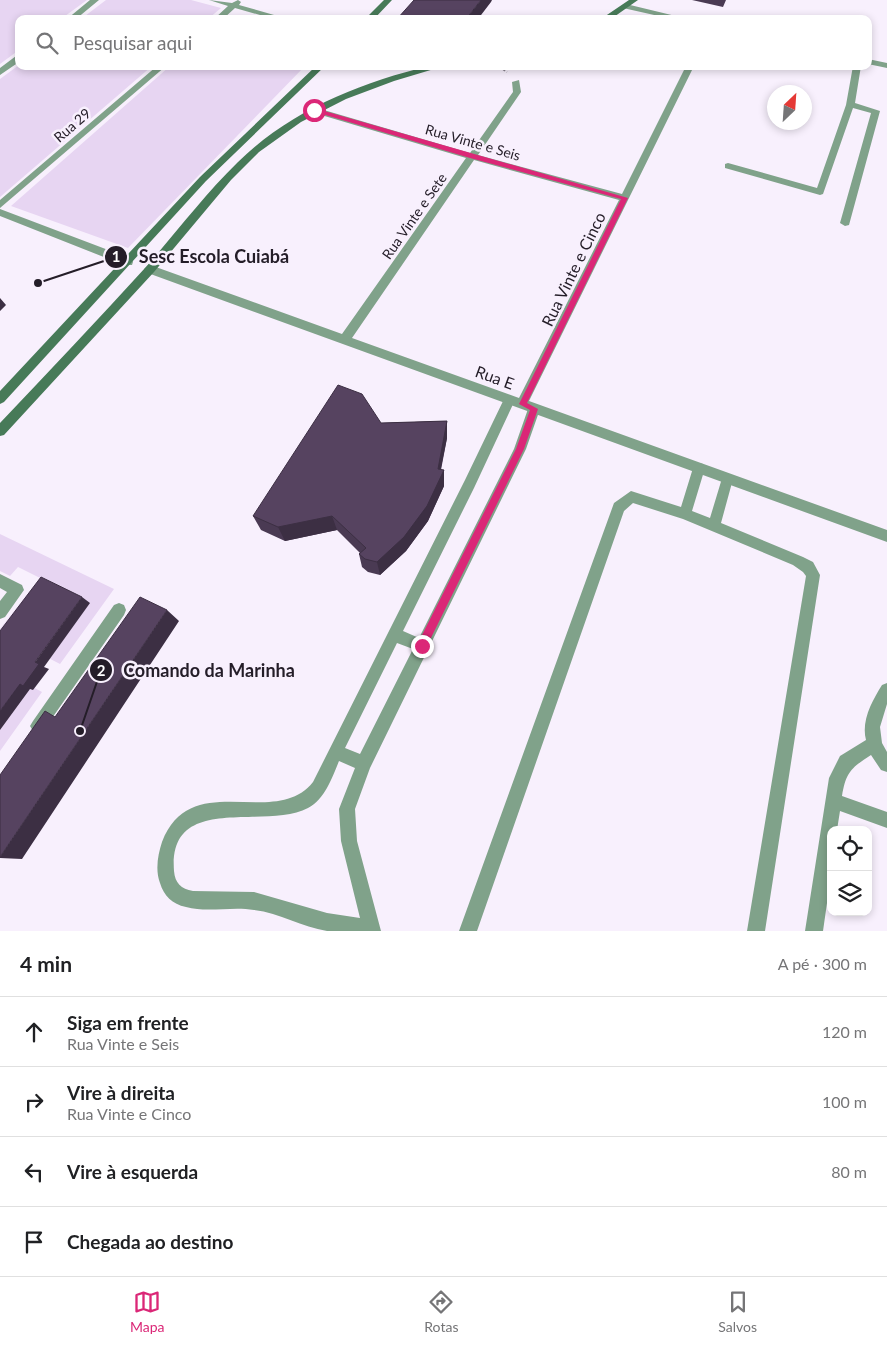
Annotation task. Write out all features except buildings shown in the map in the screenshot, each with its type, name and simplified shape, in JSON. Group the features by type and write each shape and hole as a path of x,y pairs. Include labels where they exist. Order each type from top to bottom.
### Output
{"main road":[{"path":"373,15 388,0"},
{"path":"611,15 634,0"},
{"path":"0,399 203,179 317,70"},
{"path":"0,431 149,269 230,175 256,150 314,110 382,82 426,70"}],"street":[{"path":"76,15 96,0"},
{"path":"212,0 236,3 272,15"},
{"path":"222,15 236,3"},
{"path":"626,6 666,15"},
{"path":"0,72 15,61"},
{"path":"872,62 887,66"},
{"name":"Rua 29","path":"0,205 157,70"},
{"name":"Rua Vinte e Cinco","path":"372,929 356,874 349,841 347,809 364,764 520,449 528,407 625,198 688,70"},
{"path":"728,166 820,192 850,105 856,70"},
{"name":"Rua Vinte e Sete","path":"344,340 518,92 516,82"},
{"path":"845,223 876,111 850,105"},
{"name":"Rua Vinte e Seis","path":"314,110 473,157 625,198"},
{"path":"0,212 128,262"},
{"name":"Rua E","path":"149,269 887,536"},
{"path":"372,929 328,922 268,903 244,900 181,898 172,892 166,882 168,848 172,836 185,820 203,813 235,809 264,810 300,804 310,797 321,784 335,751 396,635 470,484 508,400"},
{"path":"685,514 698,468"},
{"path":"714,526 727,479"},
{"path":"468,931 619,507 631,497 685,514 798,561 808,567 813,575 756,931"},
{"path":"0,582 18,590 0,612"},
{"path":"28,741 119,610"},
{"path":"396,635 422,646"},
{"path":"887,690 875,709 871,730 874,744 880,757 887,764"},
{"path":"814,931 837,778 846,762 874,744"},
{"path":"335,751 364,764"},
{"path":"834,801 887,820"}],"shaded area":[{"path":"0,0 87,0 66,15 15,15 15,53 0,64"},
{"path":"106,0 191,0 221,8 213,15 86,15"},
{"path":"15,68 15,70 147,70 0,197 0,79"},
{"path":"165,70 301,70 128,248 11,206"},
{"path":"0,534 114,589 60,664 0,633 0,629 40,578 18,567 10,576 0,571"},
{"path":"0,669 42,692 0,751"}],"place":[{"name":"Sesc Escola Cuiabá","path":"38,283"},
{"name":"Comando da Marinha","path":"80,731"}],"route":[{"path":"314,110 473,157 625,198 522,404 534,409 520,449 422,646"}]}
